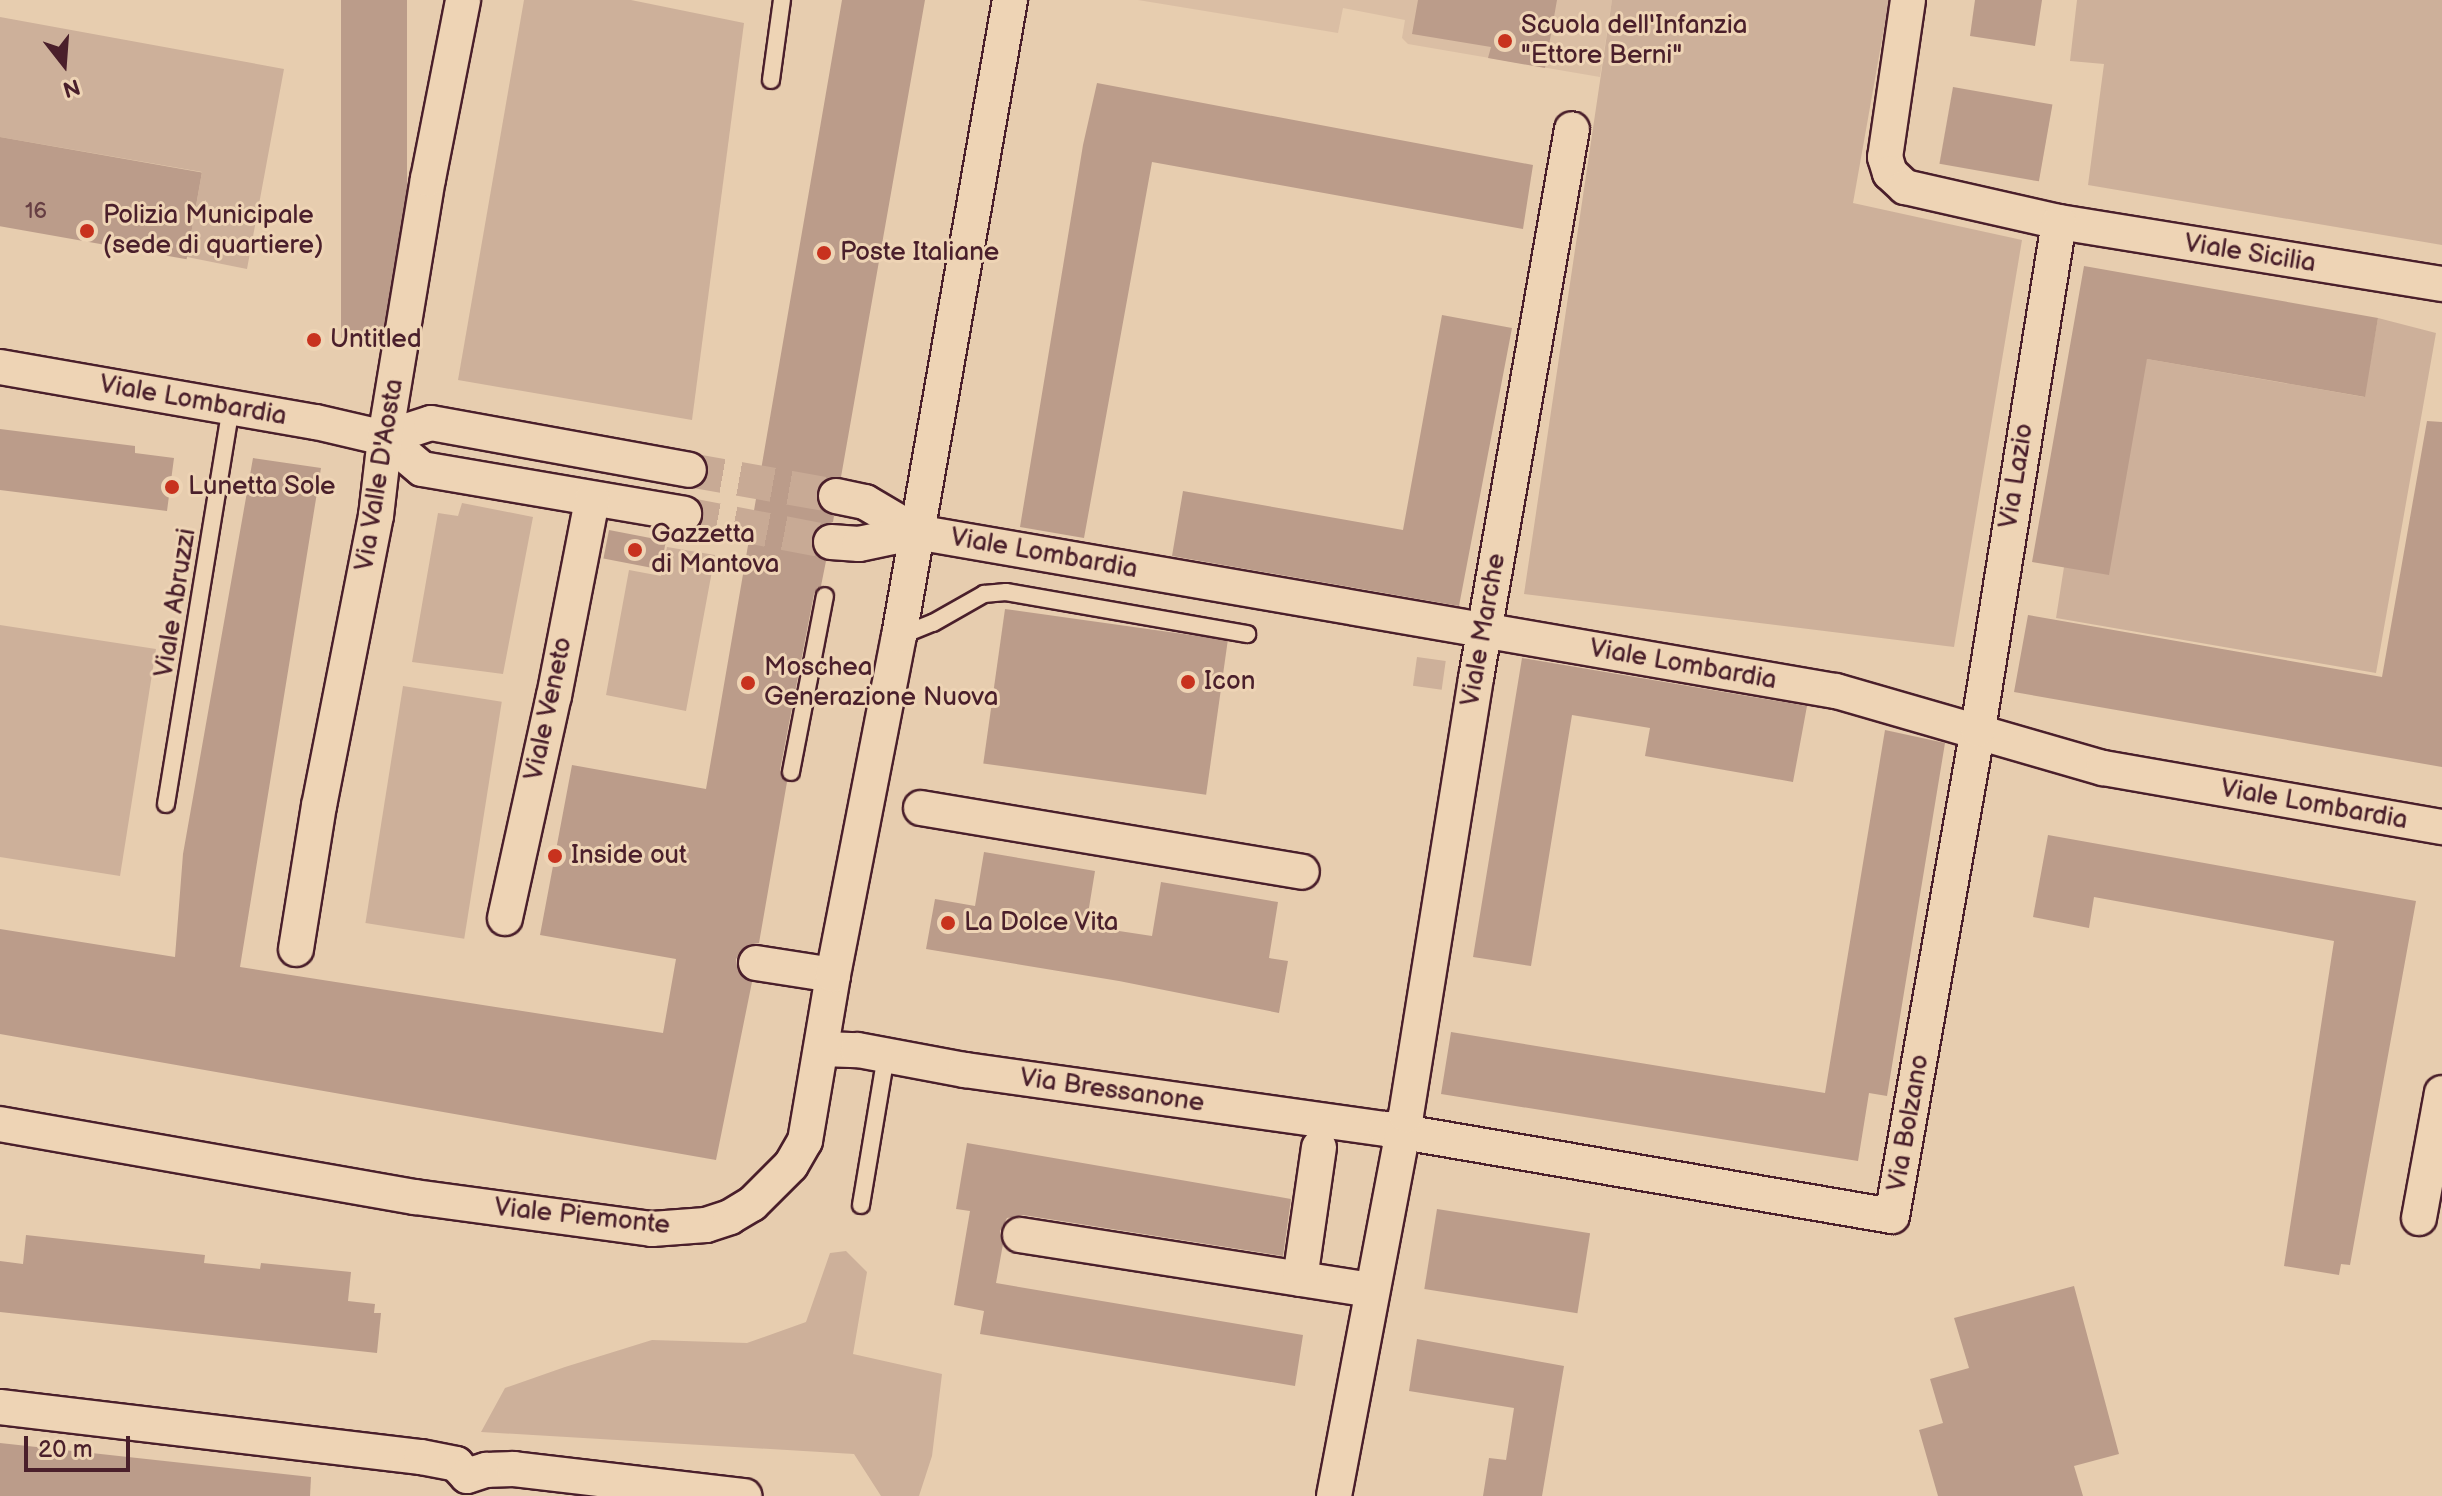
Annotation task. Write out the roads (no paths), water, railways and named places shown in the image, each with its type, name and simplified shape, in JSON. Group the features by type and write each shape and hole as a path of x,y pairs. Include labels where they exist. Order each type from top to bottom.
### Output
{"street":[{"name":"Via Valle D'Aosta","path":"296,949 319,806 376,516 385,438 428,179 463,0"},
{"name":"Viale Piemonte","path":"0,1124 415,1197 652,1229 681,1228 730,1217 752,1204 791,1165 805,1141 833,975 899,636 1010,0"},
{"name":"Viale Sicilia","path":"1908,0 1885,157 1890,173 1905,187 2059,222 2442,284"},
{"name":"Viale Marche","path":"1334,1496 1402,1132 1484,630 1572,129"},
{"name":"Via Lazio","path":"1978,729 2059,222"},
{"name":"Viale Lombardia","path":"0,367 316,422 385,438 422,469 684,514"},
{"path":"385,438 431,423 689,470"},
{"name":"Viale Lombardia","path":"836,496 865,502 916,532 1836,691 1978,729 2103,768 2442,827"},
{"name":"Viale Veneto","path":"505,918 554,696 592,500"},
{"name":"Viale Lombardia","path":"831,542 859,544 916,532"},
{"name":"Via Bolzano","path":"1402,1132 1892,1216 1978,729"},
{"path":"921,808 1302,872"},
{"path":"756,963 833,975"},
{"name":"Via Bressanone","path":"822,1049 1402,1132"},
{"path":"2419,1218 2442,1093"},
{"path":"1300,1279 1319,1147"},
{"path":"1020,1235 1372,1290"},
{"path":"0,1407 421,1457 456,1464 469,1486 486,1470 514,1469 744,1496"}],"lane":[{"path":"771,80 782,0"},
{"name":"Viale Abruzzi","path":"166,804 231,409"},
{"path":"899,636 933,623 984,594 1006,592 1247,634"},
{"path":"791,772 825,596"},
{"path":"861,1205 886,1056"}],"tunnel":[{"path":"689,470 836,496"},
{"path":"684,514 831,542"}],"place":[{"name":"Scuola dell'Infanzia \"Ettore Berni\"","path":"1505,41"},
{"name":"Polizia Municipale (sede di quartiere)","path":"87,231"},
{"name":"Poste Italiane","path":"824,253"},
{"name":"Untitled","path":"314,340"},
{"name":"Lunetta Sole","path":"172,487"},
{"name":"Gazzetta di Mantova","path":"635,550"},
{"name":"Icon","path":"1188,682"},
{"name":"Moschea Generazione Nuova","path":"748,683"},
{"name":"Inside out","path":"555,856"},
{"name":"La Dolce Vita","path":"948,923"}]}
